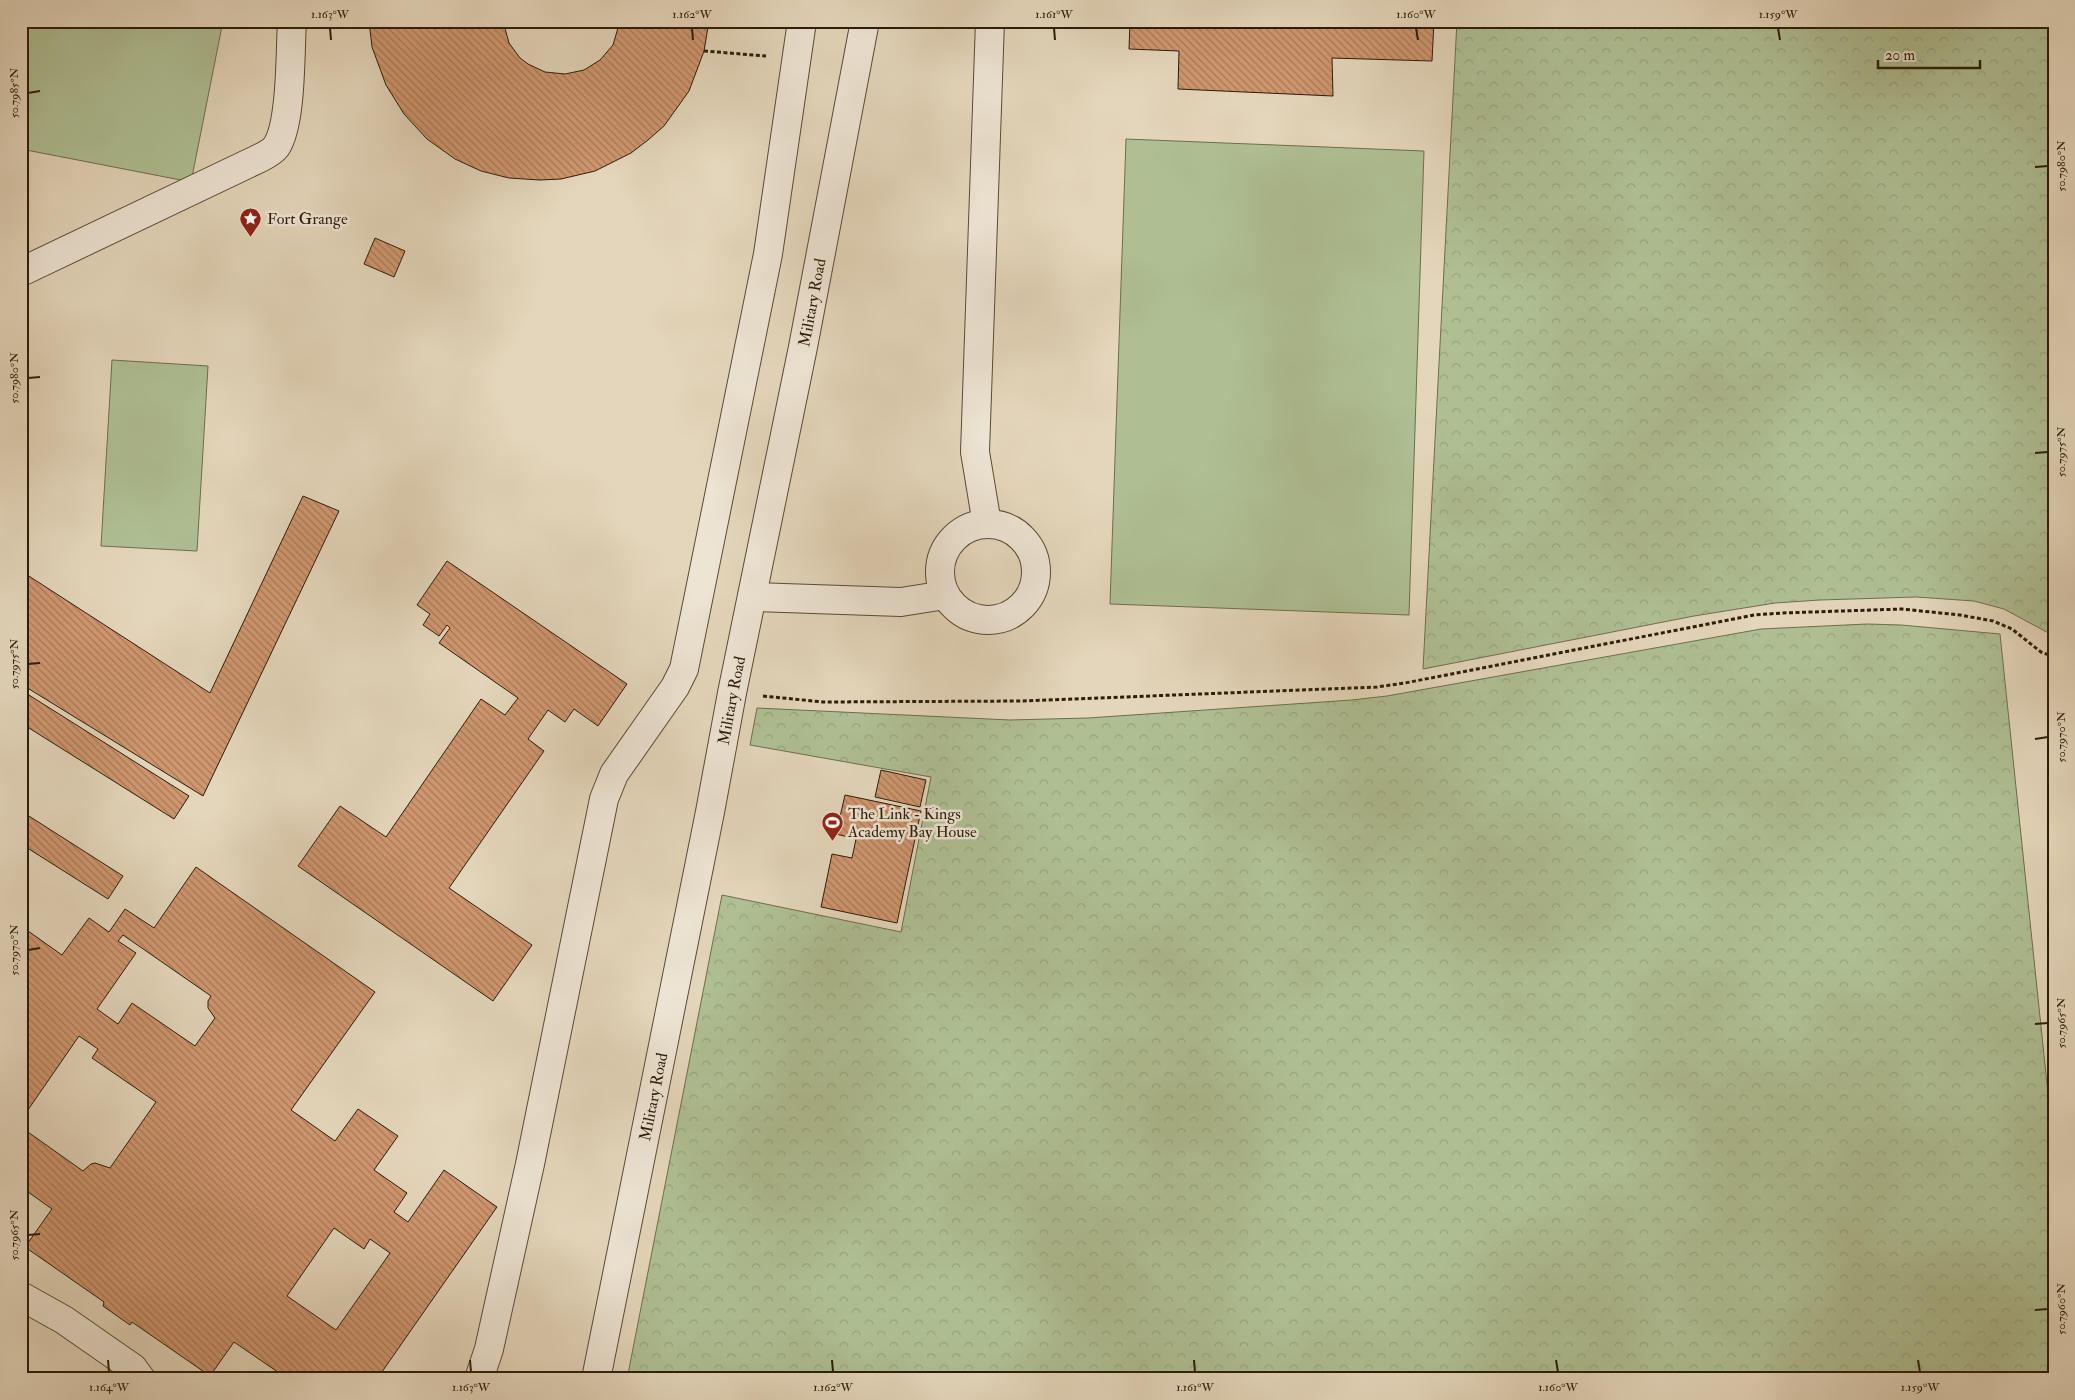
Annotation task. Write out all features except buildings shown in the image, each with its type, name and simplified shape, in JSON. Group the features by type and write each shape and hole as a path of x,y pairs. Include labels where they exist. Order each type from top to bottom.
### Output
{"street":[{"path":"21,272 180,198 260,158 272,150 279,141 286,112 292,21"},
{"path":"479,1379 491,1340 530,1164 604,799 614,774 675,687 684,669 768,254 788,106 802,21"},
{"name":"Military Road","path":"596,1379 708,822 732,693 803,347 865,21"},
{"path":"987,524 975,452 990,21"},
{"path":"987,524 1002,526 1017,533 1028,545 1035,559 1036,574 1034,590 1026,603 1014,614 999,620 983,621 968,616 955,608 945,595 940,580 940,563 946,548 957,536 971,527 987,524"},
{"path":"752,597 902,602 945,595"},
{"path":"21,1296 64,1320 134,1368 141,1379"}],"path":[{"path":"593,21 620,26"},
{"path":"704,51 770,56"},
{"path":"732,693 822,702 1023,701 1377,687 1754,615 1883,609 1943,612 1992,621 2017,631 2041,652 2054,658"}],"green space":[{"path":"21,21 223,21 191,182 21,149"},
{"path":"1457,21 2054,21 2054,636 2004,609 1974,601 1916,597 1820,600 1775,603 1694,616 1423,669"},
{"path":"1126,139 1424,151 1409,615 1110,604"},
{"path":"112,360 208,366 197,551 101,546"},
{"path":"1867,624 1901,625 2000,634 2054,1151 2054,1379 627,1379 722,895 901,932 931,777 750,745 757,708 1010,720 1088,718 1352,700 1387,696 1761,629"}],"place":[{"name":"Fort Grange","path":"251,237"},
{"name":"The Link - Kings Academy Bay House","path":"832,841"}]}
